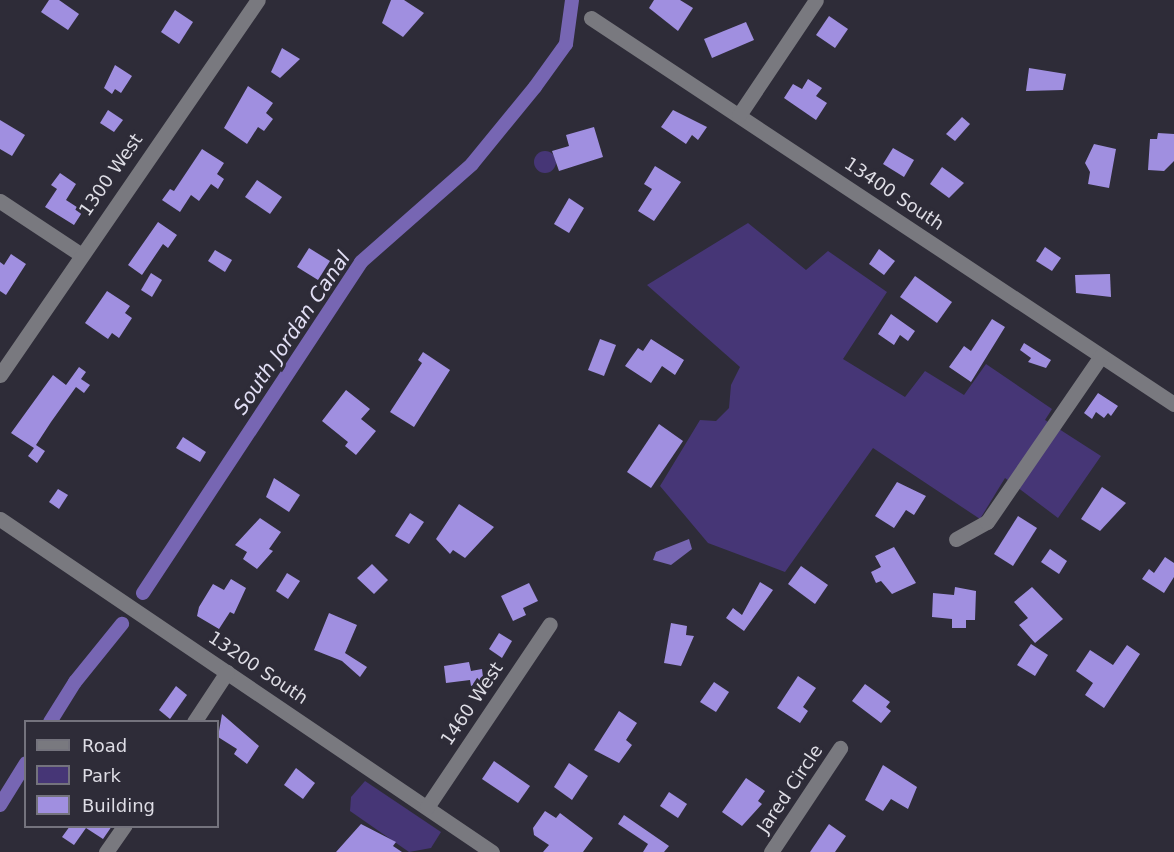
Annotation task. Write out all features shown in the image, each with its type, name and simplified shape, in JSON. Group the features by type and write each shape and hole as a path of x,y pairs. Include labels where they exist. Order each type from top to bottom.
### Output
{"street":[{"name":"1300 West","path":"0,375 80,254 258,0"},
{"path":"739,115 816,0"},
{"name":"13400 South","path":"591,18 1174,404"},
{"path":"0,201 80,254"},
{"path":"956,539 987,522 1101,356"},
{"name":"13200 South","path":"0,519 492,852"},
{"name":"1460 West","path":"427,807 550,624"},
{"path":"195,720 227,672"},
{"name":"Jared Circle","path":"771,852 840,748"},
{"path":"106,852 122,828"}],"green space":[{"path":"545,151 553,154 556,162 553,170 545,173 537,170 534,162 537,154"},
{"path":"748,223 806,270 828,251 887,292 843,359 905,397 925,371 964,395 986,364 1052,409 1045,420 1101,456 1058,518 1005,478 980,519 873,448 785,572 708,543 660,486 700,420 716,421 729,408 731,385 740,367 647,285"},
{"path":"365,781 441,832 431,848 409,852 350,811 351,797"}],"shaded area":[{"path":"689,539 692,549 671,565 653,560 656,552"}],"building":[{"path":"49,0 59,0 79,14 68,30 41,12"},
{"path":"391,0 404,0 424,13 403,37 382,23"},
{"path":"654,0 680,0 693,8 678,31 649,8"},
{"path":"175,10 193,22 179,44 161,32"},
{"path":"829,16 848,29 835,48 816,35"},
{"path":"746,22 754,40 712,58 704,39"},
{"path":"282,48 300,59 280,78 271,72"},
{"path":"115,65 132,76 121,93 115,89 112,94 104,88"},
{"path":"1029,68 1066,74 1063,90 1026,91"},
{"path":"808,79 822,88 816,96 827,103 816,120 784,98 793,84 802,89"},
{"path":"248,86 273,103 266,113 273,119 264,131 258,127 247,144 224,128"},
{"path":"108,110 123,120 114,132 100,123"},
{"path":"673,110 707,127 698,140 692,135 686,144 661,127"},
{"path":"962,117 970,124 955,141 946,134"},
{"path":"0,120 25,135 12,156 0,149"},
{"path":"594,127 603,157 559,171 552,151 569,146 566,135"},
{"path":"1158,133 1174,134 1174,161 1164,171 1148,170 1150,139 1157,139"},
{"path":"1094,144 1116,149 1109,188 1088,184 1090,172 1085,163"},
{"path":"893,148 914,160 904,177 883,164"},
{"path":"202,149 224,163 217,174 224,179 218,189 211,184 199,201 191,195 180,212 162,200 170,189 174,191"},
{"path":"655,166 681,182 654,221 638,211 652,189 644,184"},
{"path":"942,167 964,183 949,198 930,184"},
{"path":"60,173 76,184 66,200 83,211 74,225 45,207 57,189 51,185"},
{"path":"257,180 282,197 270,214 245,197"},
{"path":"569,198 584,208 569,233 554,224"},
{"path":"158,222 177,235 168,248 163,244 142,275 128,265"},
{"path":"1045,247 1061,258 1052,271 1036,261"},
{"path":"309,248 330,261 318,280 297,267"},
{"path":"879,249 895,261 884,275 869,264"},
{"path":"215,250 232,260 225,272 208,261"},
{"path":"11,254 26,264 6,295 0,291 0,262 4,265"},
{"path":"151,273 162,280 152,297 141,290"},
{"path":"1110,274 1111,297 1076,293 1075,275"},
{"path":"915,276 952,302 937,323 900,297"},
{"path":"107,291 130,306 125,313 132,318 119,338 112,333 108,339 85,323"},
{"path":"891,314 915,331 908,341 900,335 894,345 878,334"},
{"path":"992,319 1005,327 971,382 949,367 964,346 971,351"},
{"path":"600,339 616,345 604,376 588,370"},
{"path":"651,339 684,360 675,375 662,366 651,383 625,366 638,348 643,351"},
{"path":"1024,343 1051,360 1046,368 1028,362 1031,358 1020,350"},
{"path":"423,352 450,370 414,427 390,412 422,363 418,360"},
{"path":"79,367 86,372 81,379 90,385 84,393 76,387 51,422 36,445 45,451 37,463 28,456 34,448 11,433 53,375 66,385"},
{"path":"346,390 370,409 361,419 376,431 356,455 345,446 348,442 322,421"},
{"path":"1098,393 1118,406 1111,416 1108,413 1104,418 1096,412 1092,419 1084,413"},
{"path":"659,424 683,441 651,488 627,472"},
{"path":"183,437 206,452 200,462 176,448"},
{"path":"274,478 300,495 289,512 266,497"},
{"path":"897,482 926,496 914,515 906,510 894,528 875,516"},
{"path":"1102,487 1126,503 1100,531 1081,519"},
{"path":"58,489 68,495 59,509 49,502"},
{"path":"459,504 494,527 465,558 453,550 450,554 436,539"},
{"path":"410,513 424,522 409,544 395,536"},
{"path":"1018,516 1037,528 1013,566 994,554"},
{"path":"260,518 281,532 269,549 273,551 257,569 243,559 247,552 235,545"},
{"path":"894,547 916,583 892,594 881,581 876,583 871,572 881,567 875,556"},
{"path":"1050,549 1067,561 1059,574 1041,562"},
{"path":"1165,557 1174,563 1174,577 1164,593 1142,579 1149,569 1154,573"},
{"path":"372,564 388,580 374,594 357,578"},
{"path":"801,566 828,585 815,604 788,584"},
{"path":"287,573 300,581 288,599 276,591"},
{"path":"231,579 246,588 234,614 230,612 219,629 197,616 199,607 213,584 224,590"},
{"path":"760,582 773,590 744,631 726,618 733,608 742,615"},
{"path":"529,583 538,601 523,608 526,615 513,621 501,596"},
{"path":"955,587 976,591 975,620 966,620 966,628 952,628 952,619 932,617 933,593 954,595"},
{"path":"1032,587 1063,619 1035,643 1019,625 1028,618 1014,602"},
{"path":"329,613 357,625 345,653 367,667 360,677 342,661 314,650"},
{"path":"671,623 687,626 686,635 694,636 681,666 664,663"},
{"path":"499,633 512,641 502,658 489,649"},
{"path":"1031,644 1048,655 1035,676 1017,665"},
{"path":"1127,645 1140,654 1104,708 1085,695 1093,683 1076,671 1090,650 1113,665"},
{"path":"469,662 471,671 482,669 484,685 471,686 470,680 446,683 444,666"},
{"path":"798,676 816,688 803,707 808,711 800,723 777,708"},
{"path":"714,682 729,692 716,712 700,702"},
{"path":"865,684 890,702 886,707 891,711 881,723 852,701"},
{"path":"176,686 187,695 170,719 159,710"},
{"path":"619,711 637,723 626,740 632,745 619,763 594,750"},
{"path":"222,714 259,746 247,764 234,754 237,749 219,738"},
{"path":"494,761 530,786 518,803 482,779"},
{"path":"569,763 588,776 572,800 554,787"},
{"path":"883,765 917,787 908,809 891,799 883,811 865,800"},
{"path":"296,768 315,783 303,799 284,785"},
{"path":"746,778 765,791 758,801 762,804 742,826 722,812"},
{"path":"669,792 687,804 678,818 660,806"},
{"path":"545,811 556,818 560,813 593,838 583,852 543,852 549,845 534,835 533,828"},
{"path":"624,815 669,846 664,852 643,852 648,844 618,824"},
{"path":"361,824 396,842 393,846 402,852 336,852"},
{"path":"829,824 846,836 835,852 810,852"},
{"path":"69,828 86,828 74,845 62,837"},
{"path":"86,828 111,828 103,839"}],"waterway":[{"name":"South Jordan Canal","path":"143,593 361,262 472,164 535,87 566,44 572,0"},
{"name":"South Jordan Canal","path":"51,720 75,682 122,624"},
{"name":"South Jordan Canal","path":"0,805 24,766"}]}
